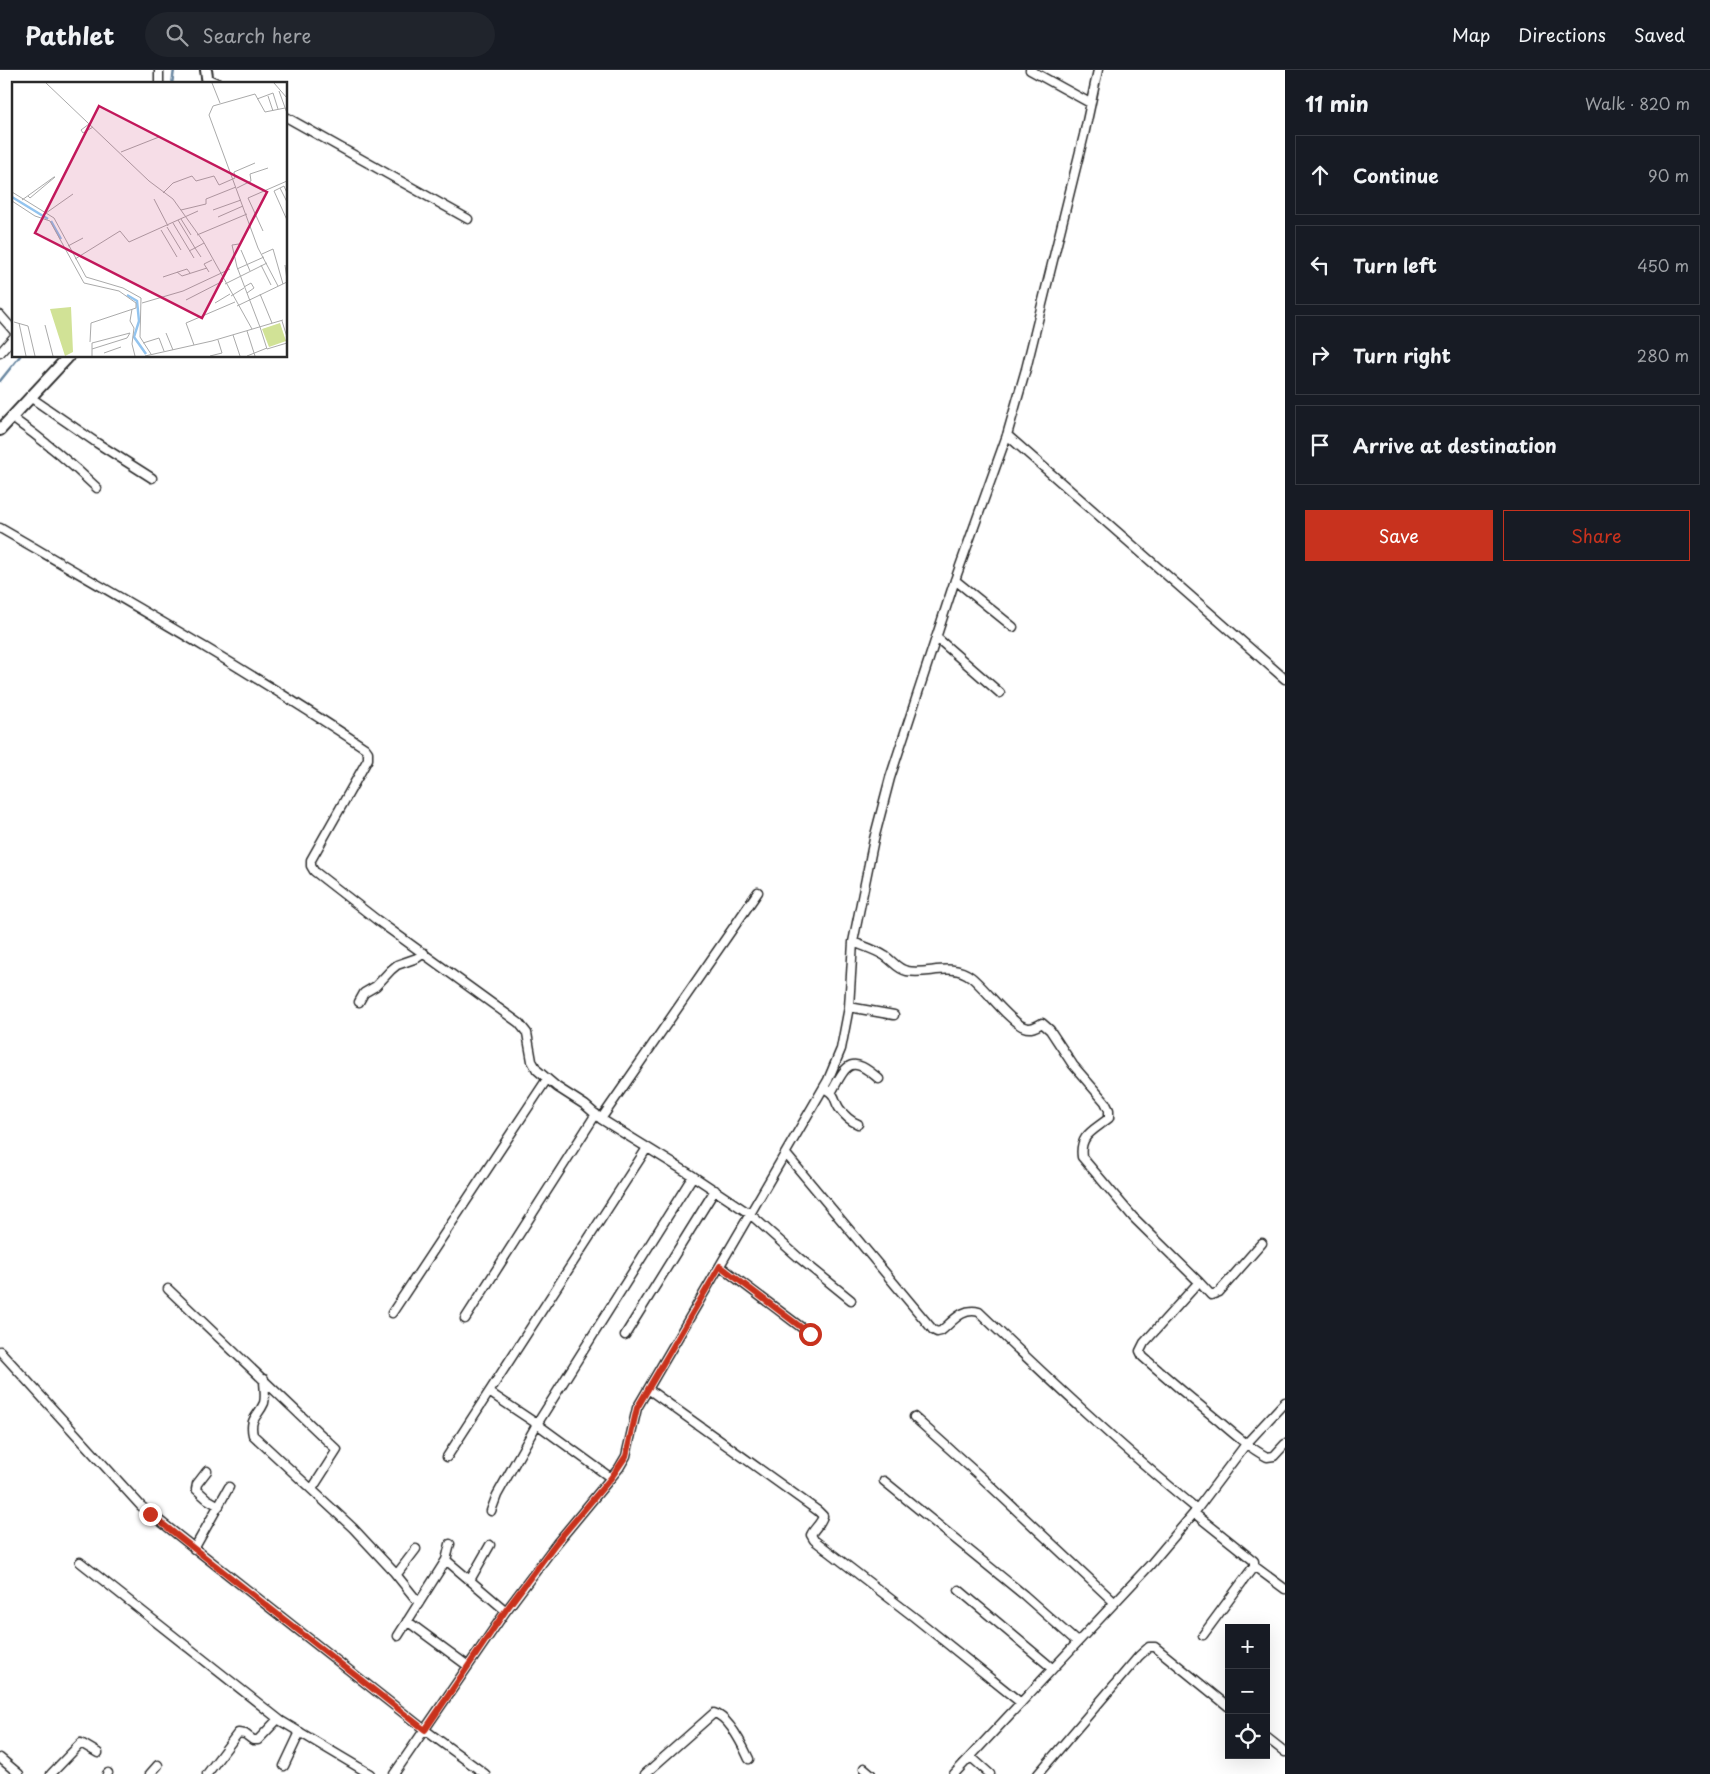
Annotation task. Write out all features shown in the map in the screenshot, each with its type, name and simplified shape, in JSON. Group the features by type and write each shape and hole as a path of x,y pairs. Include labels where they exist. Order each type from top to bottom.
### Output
{"street":[{"path":"1030,70 1090,103"},
{"path":"394,1774 506,1610 556,1543 611,1478 626,1456 637,1408 786,1154 823,1088 841,1049 849,1007 853,942 874,839 890,778 955,580 1007,435 1029,360 1084,136 1098,70"},
{"path":"288,118 468,219"},
{"path":"0,315 12,329"},
{"path":"0,353 12,340"},
{"path":"0,430 67,358"},
{"path":"30,397 152,478"},
{"path":"11,417 50,446 97,488"},
{"path":"1007,435 1285,679"},
{"path":"0,528 213,652 365,748 368,752 368,759 311,860 311,866 314,871 377,920 505,1011 524,1027 527,1033 532,1062 536,1070 547,1079 598,1116 694,1176 750,1214 798,1257 851,1300"},
{"path":"955,580 1013,627"},
{"path":"936,637 1000,693"},
{"path":"465,1320 598,1116 758,892"},
{"path":"853,942 885,956 898,968 908,971 941,969 959,971 970,976 1015,1021 1024,1027 1036,1027 1042,1022 1073,1065 1098,1092 1109,1110 1109,1118 1084,1137 1081,1147 1082,1157 1133,1217 1211,1295 1219,1292 1262,1243"},
{"path":"359,1002 364,993 376,986 397,965 417,958 424,953"},
{"path":"849,1007 894,1015"},
{"path":"831,1092 843,1071 852,1065 865,1067 879,1079"},
{"path":"392,1313 547,1079"},
{"path":"823,1088 831,1092 838,1106 849,1120 858,1124"},
{"path":"447,1457 647,1148"},
{"path":"786,1154 933,1330 937,1332 942,1331 966,1311 979,1312 1052,1382 1195,1511 1254,1561 1254,1566 1203,1635"},
{"path":"491,1511 497,1495 537,1424 694,1176"},
{"path":"625,1335 715,1190"},
{"path":"720,1266 810,1334"},
{"path":"1199,1282 1144,1343 1140,1351 1143,1357 1246,1444 1267,1458 1274,1456 1285,1444"},
{"path":"168,1289 337,1450 312,1489"},
{"path":"0,1352 141,1506 425,1730 485,1774"},
{"path":"264,1379 264,1403 255,1415 251,1426 253,1435 353,1528 397,1574 419,1603"},
{"path":"648,1388 818,1511 823,1516 822,1521 811,1536 814,1540 1021,1703"},
{"path":"490,1392 611,1478"},
{"path":"954,1774 1150,1565 1195,1511 1246,1444 1285,1402"},
{"path":"914,1417 1114,1602"},
{"path":"207,1471 196,1488 207,1499 219,1506"},
{"path":"884,1481 1024,1595 1077,1642"},
{"path":"194,1549 229,1487"},
{"path":"398,1636 446,1560 450,1544"},
{"path":"470,1580 490,1545"},
{"path":"397,1574 416,1549"},
{"path":"446,1560 506,1610"},
{"path":"80,1562 278,1718 370,1774"},
{"path":"1254,1566 1285,1590"},
{"path":"959,1590 1052,1668"},
{"path":"407,1621 468,1666"},
{"path":"1038,1774 1139,1656 1149,1647 1155,1647 1225,1704"},
{"path":"645,1774 714,1713 718,1714 736,1733 749,1760"},
{"path":"207,1774 238,1733 246,1734 254,1740 258,1740 278,1718"},
{"path":"284,1766 300,1732"},
{"path":"1270,1740 1285,1752"},
{"path":"50,1774 81,1743 98,1754"},
{"path":"970,1756 990,1774"},
{"path":"0,1758 19,1774"},
{"path":"150,1774 158,1765"},
{"path":"864,1768 871,1774"}],"waterway":[{"path":"172,82 174,70"},
{"path":"0,381 18,358"}],"route":[{"path":"150,1514 425,1730 506,1610 556,1543 619,1468 626,1456 637,1408 720,1266 810,1334"}]}
